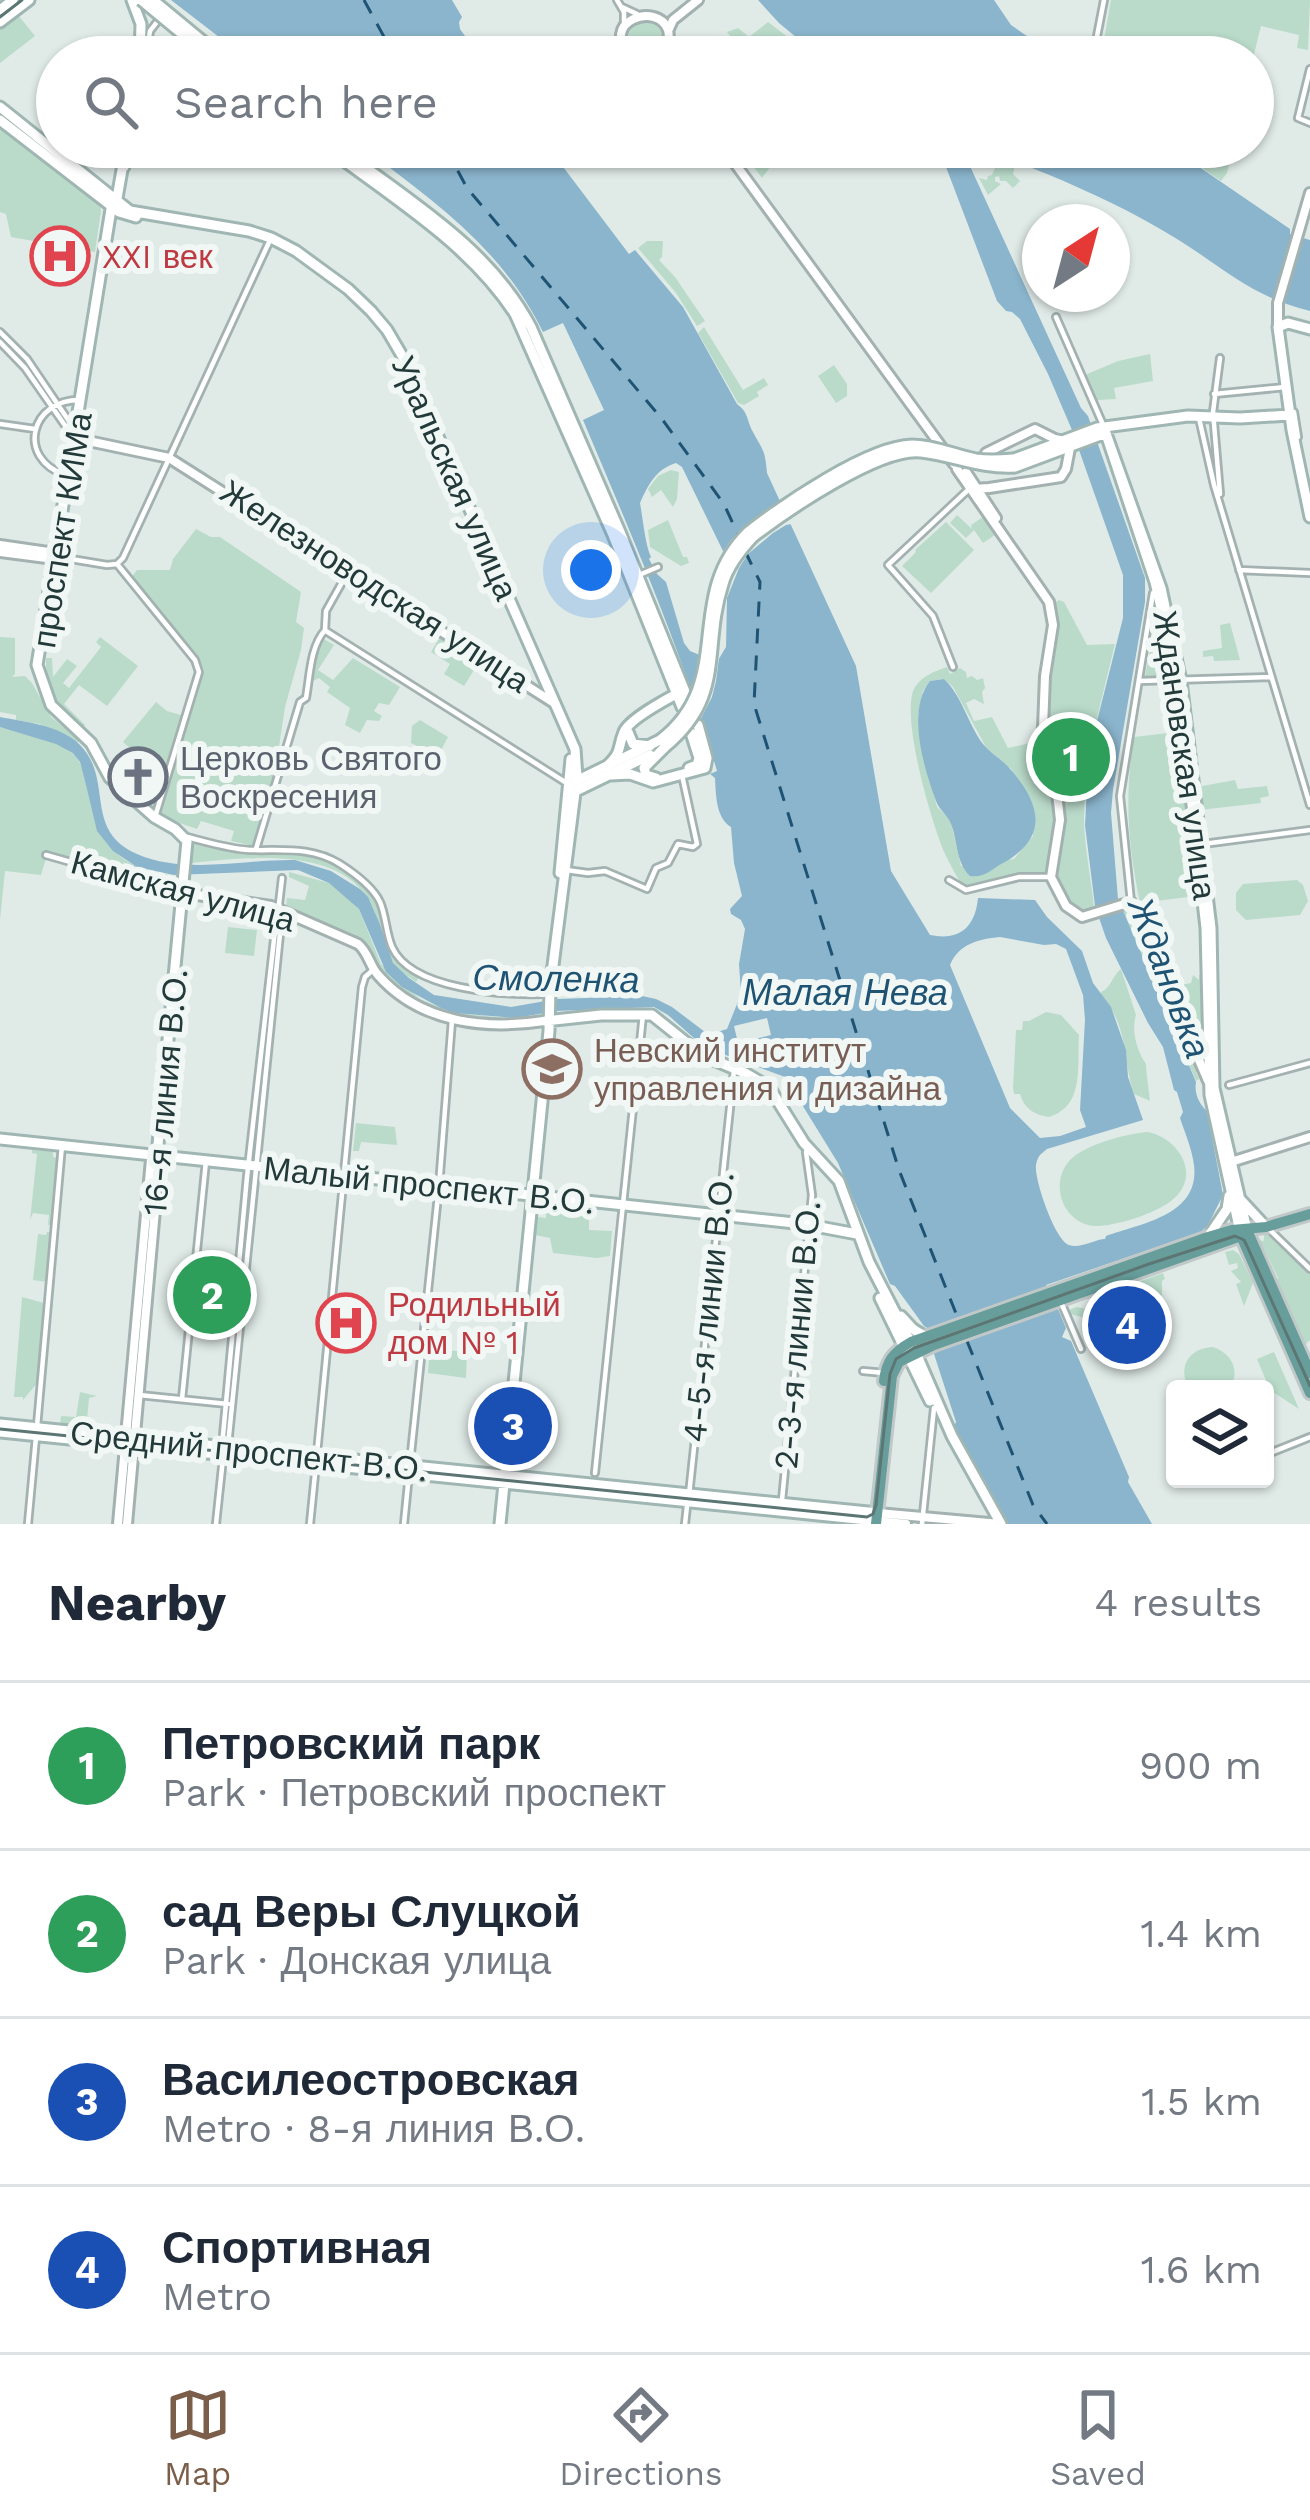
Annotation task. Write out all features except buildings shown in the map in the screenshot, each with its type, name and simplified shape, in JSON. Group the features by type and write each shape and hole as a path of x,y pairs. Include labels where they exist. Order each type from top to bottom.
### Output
{"main road":[{"path":"0,10 13,0"},
{"path":"0,22 29,0"},
{"path":"136,0 142,36"},
{"path":"136,0 183,36"},
{"path":"153,0 197,36"},
{"name":"Уральская улица","path":"0,107 36,140"},
{"name":"Уральская улица","path":"0,120 36,144"},
{"name":"Уральская улица","path":"68,168 114,205 130,211 270,240 307,258 371,310 394,340 570,748 574,785"},
{"name":"проспект КИМа","path":"123,168 39,671 56,712 91,743 110,778 154,817"},
{"path":"354,168 478,260"},
{"path":"364,168 478,260 524,331 617,534 680,698"},
{"name":"проспект КИМа","path":"56,556 114,205"},
{"name":"Уральская улица","path":"270,240 345,293 397,353 576,752 546,1009 497,1524"},
{"path":"1310,329 1282,316 1286,387 1310,517"},
{"path":"703,762 650,777 644,771 658,744 693,704 702,677 717,578 748,532 865,458 908,445 1014,463 1103,431 1199,418 1292,417"},
{"name":"Ждановская улица","path":"1103,431 1155,582 1179,681 1206,928 1204,1062 1215,1088"},
{"name":"Ждановская улица","path":"1103,431 1161,588 1179,681 1211,928 1215,1088"},
{"path":"617,534 649,571 680,698"},
{"path":"658,744 633,744 628,732 635,723 680,698"},
{"path":"608,769 621,750 628,724 680,698"},
{"path":"576,752 586,766 653,782 705,768 694,729"},
{"path":"574,785 658,744"},
{"path":"154,817 182,836"},
{"name":"16-я линия В.О.","path":"154,1157 182,836"},
{"path":"546,1009 659,1018 702,1055 769,1087 808,1150 833,1178 908,1354 998,1524"},
{"path":"1215,1088 1242,1232 1305,1352 1310,1372"},
{"name":"Малый проспект В.О.","path":"0,1141 854,1235"},
{"path":"1208,1238 1229,1204 1229,1164"},
{"path":"1228,1185 1242,1232 1310,1393"},
{"path":"1239,1198 1266,1227"},
{"path":"1054,1298 1208,1238 1310,1214"},
{"path":"874,1519 889,1360 930,1341 1242,1232"},
{"path":"854,1235 890,1304 908,1354"},
{"path":"890,1304 930,1341"},
{"path":"930,1341 926,1358 937,1408 998,1524"},
{"path":"874,1519 892,1376 908,1354"},
{"name":"Средний проспект В.О.","path":"0,1428 874,1519"}],"street":[{"path":"624,25 637,14 670,16 695,0"},
{"path":"668,36 673,20 695,0"},
{"path":"1098,36 1104,0"},
{"path":"619,3 637,14"},
{"path":"619,3 623,36"},
{"path":"149,36 170,5"},
{"path":"660,17 668,31"},
{"path":"1310,69 1298,118 1310,123"},
{"path":"741,168 943,443"},
{"path":"741,168 975,488 1046,594 1053,616 1043,728 1060,814 1051,877 1070,911 1082,917 1128,903"},
{"path":"1292,417 1282,316 1310,193"},
{"path":"1300,237 1310,214"},
{"path":"0,549 106,565 123,558 270,240"},
{"name":"Ждановская улица","path":"1056,317 1103,431"},
{"path":"0,332 27,359 54,405"},
{"path":"0,343 76,437"},
{"path":"1220,358 1213,419 1221,506"},
{"path":"1214,394 1286,387"},
{"path":"68,476 40,458 35,429 54,405 81,400"},
{"path":"1199,418 1310,805"},
{"path":"0,424 35,429"},
{"path":"952,668 933,616 888,566 975,488 1055,475 1064,466 1058,458 1040,455 1043,439 1035,433 990,453 1035,429 1071,443 1061,477 975,488"},
{"name":"Железноводская улица","path":"76,437 170,457 547,695"},
{"path":"1206,452 1216,450"},
{"path":"1303,460 1310,501"},
{"path":"117,564 199,672 154,817"},
{"path":"1239,570 1310,573"},
{"path":"256,850 300,702 306,698 326,611 348,571"},
{"name":"Железноводская улица","path":"348,571 547,695"},
{"path":"1155,582 1120,796 1128,903 1204,1062"},
{"path":"1150,613 1156,609 1164,613"},
{"path":"325,630 574,785"},
{"path":"1139,681 1271,677"},
{"path":"563,870 605,871 647,889 656,868 668,863 678,844 697,844 682,775"},
{"path":"1201,844 1310,830"},
{"path":"182,836 256,850 309,852 333,860 379,899 394,950 426,977 513,994 546,1009"},
{"name":"Камская улица","path":"46,855 180,892 280,910 361,946 374,969 416,1006 452,1020"},
{"path":"949,880 965,890 1019,877 1051,877"},
{"path":"216,1524 282,914 282,878"},
{"path":"310,1524 362,987 374,969"},
{"path":"404,1524 452,1020 510,1024 546,1009"},
{"path":"640,1044 643,1014"},
{"path":"1229,1085 1310,1063"},
{"name":"4-5-я линии В.О.","path":"685,1524 734,1068"},
{"path":"731,1090 743,1080 757,1081"},
{"path":"595,1473 635,1089"},
{"path":"1229,1164 1310,1139"},
{"path":"28,1524 62,1147"},
{"name":"2-3-я линии В.О.","path":"781,1512 812,1195 808,1150"},
{"name":"16-я линия В.О.","path":"139,1342 154,1157"},
{"path":"182,1400 206,1163"},
{"path":"1266,1227 1310,1269"},
{"path":"1054,1298 1081,1349"},
{"path":"131,1442 139,1395 139,1342"},
{"path":"123,1524 139,1342"},
{"path":"862,1371 885,1373"},
{"path":"139,1395 229,1404"},
{"path":"922,1520 937,1408"},
{"path":"932,1433 946,1432"},
{"path":"1274,1451 1310,1437"},
{"name":"Средний проспект В.О.","path":"874,1519 998,1524"},
{"name":"Средний проспект В.О.","path":"874,1519 906,1524"}],"green space":[{"path":"1111,0 1310,0 1308,50 1297,48 1299,35 1261,26 1258,36 1105,36"},
{"path":"18,15 35,36 0,63 0,28"},
{"path":"645,19 664,36 626,36 632,25"},
{"path":"768,22 786,36 750,36"},
{"path":"738,28 748,36 727,32"},
{"path":"0,127 36,154 36,168 55,168 100,202 95,252 11,237 6,214 0,212"},
{"path":"995,168 1014,168 1013,174 1020,181 1013,188 995,177 1001,184 988,195 979,178 987,180"},
{"path":"1202,168 1228,168 1221,181"},
{"path":"647,241 663,241 659,260 705,321 697,326 638,248"},
{"path":"704,327 743,390 764,378 768,385 757,392 759,396 744,405 738,403 698,333"},
{"path":"1150,354 1153,381 1114,388 1116,399 1097,400 1085,375"},
{"path":"834,365 847,384 847,396 836,403 818,376"},
{"path":"679,472 673,507 661,490 652,497 648,489 658,476"},
{"path":"957,515 972,529 983,517 995,535 983,543 974,530 966,538 950,523"},
{"path":"668,520 689,563 681,566 650,547 648,530"},
{"path":"946,522 974,550 931,593 902,566"},
{"path":"196,529 220,537 301,592 296,622 304,628 301,650 254,846 231,841 234,831 201,821 197,829 159,816 204,670 131,578 137,570 170,570"},
{"path":"1059,600 1087,645 1115,644 1087,776 1084,822 1094,907 1083,913 1069,906 1053,876 1062,827 1046,731 1047,683 1058,623 1054,603"},
{"path":"1157,614 1160,616 1173,677 1145,677"},
{"path":"1230,623 1240,660 1203,657 1203,651 1222,648 1220,625"},
{"path":"0,637 15,638 12,677 25,676 32,683 51,717 78,744 40,724 0,712"},
{"path":"100,637 138,666 107,706 79,685 64,704 85,725 82,728 55,697 46,658 52,658 53,677 67,659 77,666 63,683 69,688 101,647 96,642"},
{"path":"440,637 473,657 474,670 464,686 444,674 450,664 431,652"},
{"path":"322,638 334,645 318,670 333,680 353,658 400,687 389,705 379,703 374,711 382,716 379,721 367,720 360,733 345,725 350,708 327,692 330,687 319,678 311,682"},
{"path":"947,667 950,674 960,668 967,678 983,678 984,704 974,699 966,703 974,721 992,717 1008,748 1039,741 1047,757 1056,806 1048,875 1019,874 963,888 949,862 926,795 911,720 915,687","holes":["944,679 987,749 1011,769 1034,812 1033,836 1014,859 961,866 950,819 937,807 918,715 930,681"]},
{"path":"156,702 184,716 152,811 139,799 141,794 118,775 134,752 123,742"},
{"path":"420,720 448,737 438,756 411,743 412,726"},
{"path":"0,727 48,740 73,753 97,823 113,849 137,867 173,875 172,884 114,869 115,865 113,869 48,852 41,875 5,871 0,920"},
{"path":"1177,732 1196,896 1140,903 1129,820 1134,737"},
{"path":"1235,780 1238,789 1267,786 1269,796 1260,798 1261,803 1200,810 1197,787"},
{"path":"195,843 293,852 339,867 375,899 393,953 419,977 416,982 390,958 371,904 357,885 337,872 290,859 191,863"},
{"path":"289,872 329,883 349,899 359,909 381,964 420,999 454,1013 508,1018 510,1022 453,1019 416,1004 378,971 365,943 286,908 287,898 305,900 309,886 289,877"},
{"path":"1297,880 1308,901 1300,915 1246,920 1236,910 1236,893 1243,884"},
{"path":"1123,912 1146,953 1133,915 1163,984 1159,987 1200,1071 1196,1081"},
{"path":"228,927 257,930 254,956 225,953"},
{"path":"1121,969 1136,1015 1135,1034 1146,1064 1150,1101 1134,1094 1116,1018 1101,997"},
{"path":"1203,974 1205,1061 1167,976 1181,985"},
{"path":"1046,1012 1061,1015 1079,1035 1074,1094 1061,1112 1049,1117 1031,1110 1013,1088 1016,1030 1022,1030 1023,1021"},
{"path":"356,1123 395,1127 397,1145 361,1142 359,1151 353,1151"},
{"path":"1148,1132 1170,1142 1184,1160 1185,1182 1180,1192 1164,1206 1127,1221 1088,1225 1069,1213 1060,1181 1070,1160 1107,1141"},
{"path":"32,1150 53,1152 58,1158 52,1225 48,1225 49,1215 33,1213 30,1220 37,1154"},
{"path":"546,1210 586,1214 589,1230 612,1231 610,1256 553,1253 550,1238 535,1235 537,1217 546,1218"},
{"path":"51,1232 47,1282 33,1280 38,1234"},
{"path":"1268,1234 1310,1274 1310,1340 1305,1345 1276,1283 1278,1278 1264,1249 1259,1248 1258,1240 1264,1241"},
{"path":"1233,1250 1253,1283 1244,1306 1236,1284 1241,1282 1231,1271 1238,1268 1237,1263 1229,1265 1225,1252"},
{"path":"199,1257 211,1264 217,1259 234,1263 229,1314 216,1313 216,1306 209,1305 207,1314 192,1313"},
{"path":"1163,1273 1162,1296 1149,1285 1143,1287 1161,1297 1153,1304 1140,1303 1131,1291 1123,1294 1137,1322 1150,1319 1112,1335 1101,1316 1070,1314 1076,1307 1130,1317 1128,1312 1101,1308 1097,1297"},
{"path":"22,1297 44,1303 38,1382 23,1400 14,1397"},
{"path":"430,1346 467,1352 466,1378 428,1373"},
{"path":"1213,1347 1226,1354 1233,1364 1233,1380 1186,1380 1185,1366 1197,1351"},
{"path":"1274,1352 1299,1409 1274,1393 1274,1380 1266,1380 1257,1359"},
{"path":"80,1392 97,1396 89,1398 91,1429 60,1426 61,1416 76,1417"}],"water":[{"path":"171,0 452,0 462,17 460,29 465,36 218,36"},
{"path":"758,0 994,0 1011,25 1027,36 795,36"},
{"name":"Малая Нева","path":"390,168 564,168 629,254 635,250 683,307 745,413 763,451 767,473 856,666 891,871 930,935 949,936 964,930 978,898 1035,900 1082,951 1093,983 1111,1007 1143,1120 1047,1149 1040,1156 1038,1183 1052,1221 1063,1241 1083,1245 1152,1221 1179,1206 1193,1182 1193,1159 1163,1047 1106,938 1095,906 1085,825 1094,733 1123,618 1123,575 1048,374 1020,319 997,301 946,168 971,168 1022,279 1022,312 1037,312 1088,416 1145,578 1111,813 1118,899 1207,1111 1223,1195 1201,1232 1046,1285 1066,1328 1062,1337 1071,1341 1128,1482 1152,1524 1008,1524 954,1427 929,1329 890,1284 838,1163 785,1077 704,1047 654,1007 556,1011 516,1018 441,1008 402,987 386,972 359,909 329,883 298,870 174,875 137,867 113,851 97,831 80,762 73,753 0,727 0,717 31,723 62,732 79,744 96,773 110,832 137,854 195,865 295,860 331,871 368,897 393,963 434,995 511,1007 557,999 642,996 672,1007 705,1032 727,1029 741,994 739,964 745,929 730,909 742,896 731,827 720,812 715,778 710,774 717,771 688,682 583,420 604,410 563,323 543,332 507,275 464,229","holes":["676,463 682,467 723,551 726,647 717,662 690,651 684,643 666,582 649,559 640,503 658,474","984,939 1056,944 1066,949 1083,995 1080,1110 1086,1127 1040,1138 1010,1108 950,965 959,952"]},
{"name":"Малая Нева","path":"1031,168 1201,168 1290,229 1290,234 1310,240 1310,311 1254,289 1130,213 1130,204 1111,203"},
{"path":"944,679 983,744 1011,770 1034,809 1036,821 1028,843 980,876 970,876 962,864 922,756 918,723 923,693 930,681"}],"pier":[{"path":"784,495 797,523 773,533 739,568 727,598 716,681 712,697 697,726 688,700 699,649 715,655 720,645 717,561 731,540"},
{"path":"767,1018 771,1035 738,1043 734,1026"}],"ferry route":[{"path":"364,0 384,36"},
{"path":"456,168 467,188 662,419 724,504 739,537"},
{"path":"745,551 760,582 754,704 899,1170 959,1321"},
{"path":"967,1341 1033,1505 1047,1524"}],"tram line":[{"path":"0,17 22,0"},
{"path":"0,1429 867,1517 876,1505 890,1374 896,1359 914,1348 1235,1236 1244,1240 1310,1386"}],"place":[{"name":"XXI век","path":"60,256"},
{"name":"Петровский парк","path":"1071,757"},
{"name":"Церковь Святого Воскресения","path":"138,777"},
{"name":"Невский институт управления и дизайна","path":"552,1069"},
{"name":"сад Веры Слуцкой","path":"212,1295"},
{"name":"Родильный дом № 1","path":"346,1323"},
{"name":"Спортивная","path":"1127,1325"},
{"name":"Василеостровская","path":"513,1426"}],"water label":[{"name":"Ждановка","path":"1169,978"},
{"name":"Смоленка","path":"556,979"}]}
